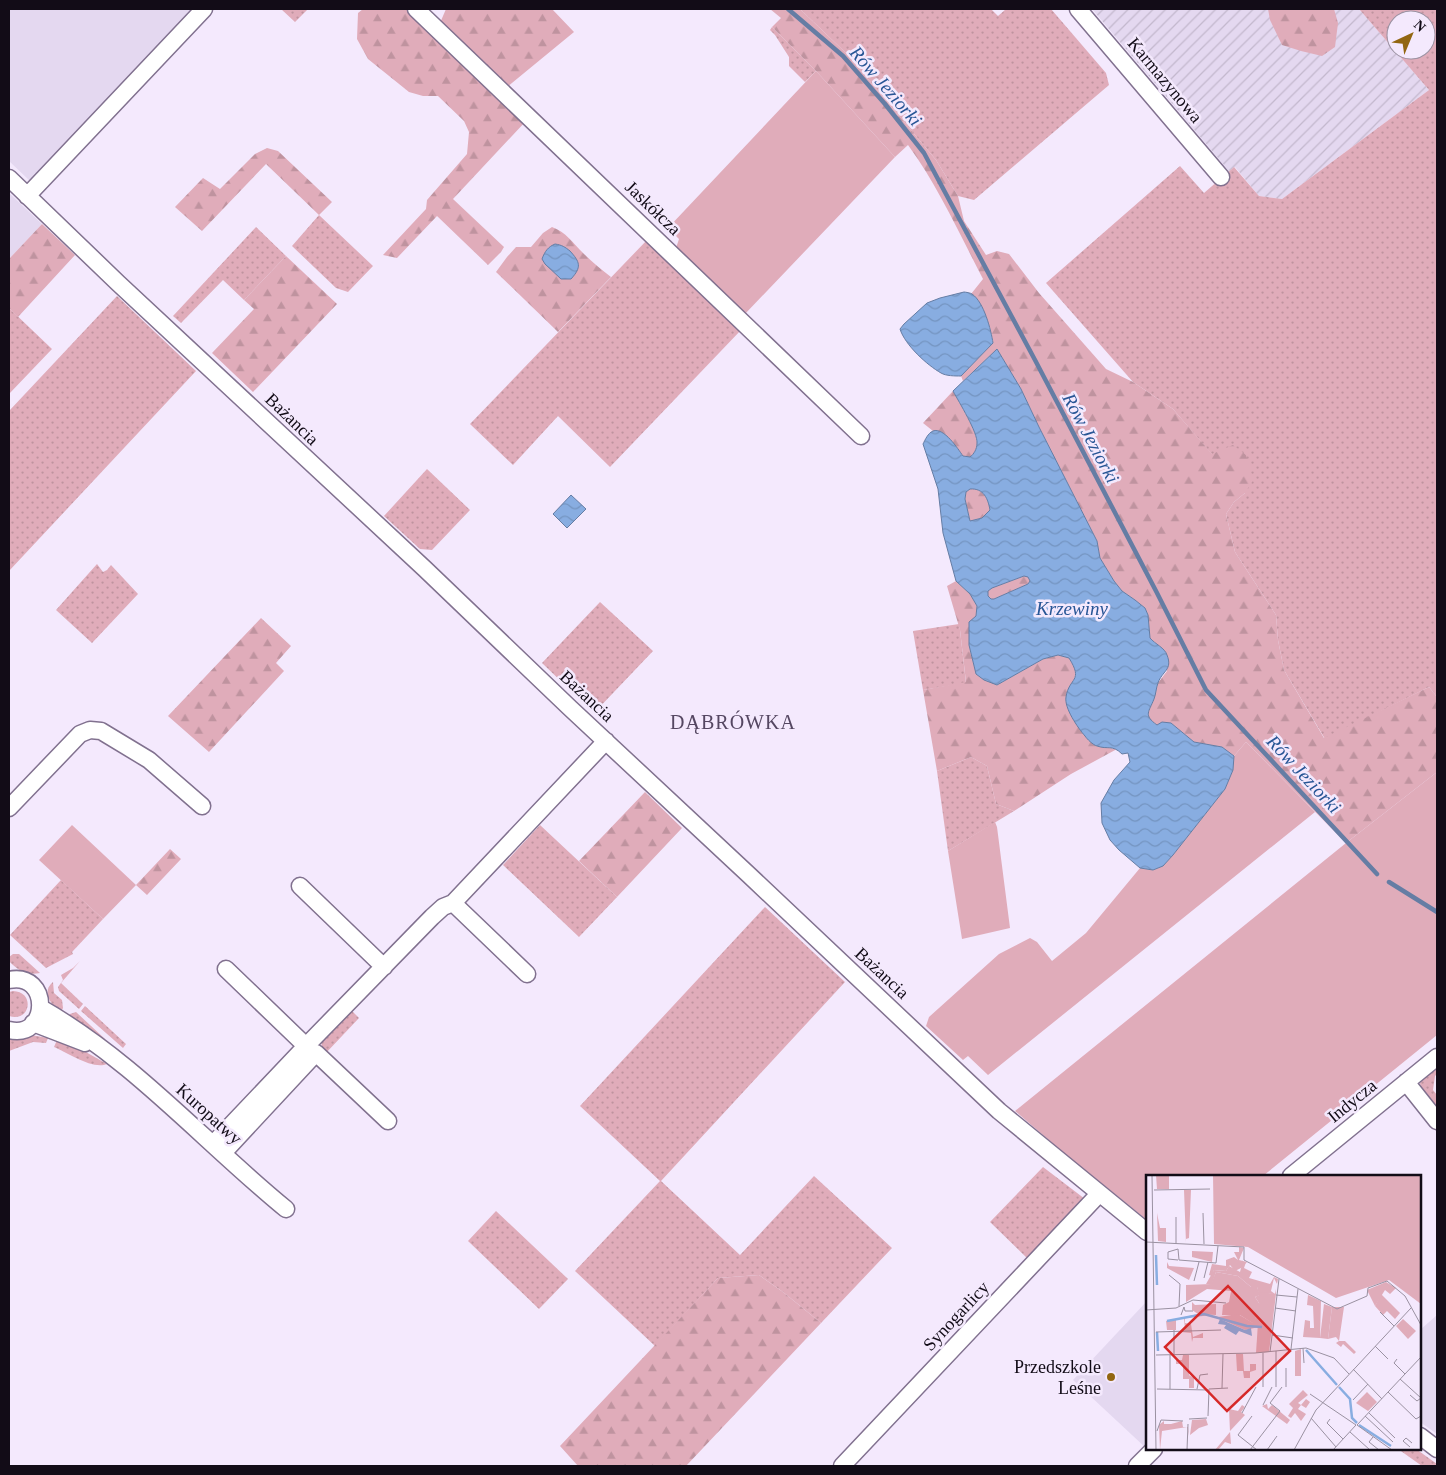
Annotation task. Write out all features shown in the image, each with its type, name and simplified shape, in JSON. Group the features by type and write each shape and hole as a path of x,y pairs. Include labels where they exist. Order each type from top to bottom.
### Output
{"street":[{"path":"27,196 204,9"},
{"name":"Jaskółcza","path":"416,9 861,436"},
{"name":"Karmazynowa","path":"1078,9 1221,178"},
{"name":"Bażancia","path":"9,178 118,283 413,558 999,1111 1146,1231"},
{"path":"9,808 80,734 90,730 102,731 149,760 202,806"},
{"path":"218,1148 306,1046 443,907 453,903 606,741"},
{"path":"300,886 384,967"},
{"path":"453,903 527,974"},
{"path":"226,968 306,1046"},
{"path":"9,1030 28,1028 39,1016 41,1008 38,993 33,987 27,982 10,978"},
{"name":"Kuropatwy","path":"41,1008 77,1030 139,1077 286,1209"},
{"name":"Kuropatwy","path":"34,1023 103,1050"},
{"path":"218,1148 316,1052 388,1121"},
{"name":"Indycza","path":"1292,1175 1437,1057"},
{"path":"1406,1082 1437,1121"},
{"name":"Synogarlicy","path":"842,1466 1099,1194"},
{"path":"1421,1437 1437,1449"},
{"path":"1137,1466 1153,1450"}],"shaded area":[{"path":"9,9 193,9 30,181 9,161"},
{"path":"1092,9 1359,9 1386,40 1386,60 1403,60 1429,90 1282,199 1259,196 1235,167 1229,171"},
{"path":"9,193 42,224 9,259"},
{"name":"Przedszkole Leśne","path":"1146,1302 1146,1448 1073,1380"},
{"path":"1437,1315 1437,1434 1421,1423 1421,1329"}],"green space":[{"path":"281,9 308,9 295,22"},
{"path":"363,9 406,9 526,121 453,199 504,247 488,265 437,216 397,258 383,255 426,209 427,200 467,154 469,132 464,121 438,96 423,96 409,92 368,59 357,39 358,13"},
{"path":"446,9 552,9 574,32 506,88 440,23"},
{"path":"770,9 800,9 847,54 936,160 958,196 964,221 986,255 997,251 1009,254 1039,293 1106,369 1133,382 1173,409 1212,454 1233,445 1246,455 1253,480 1245,493 1234,502 1226,514 1235,552 1276,615 1278,640 1284,670 1324,738 1429,687 1437,697 1437,772 1346,843 1246,742 1234,756 1222,747 1194,742 1171,723 1157,725 1151,721 1148,712 1158,683 1167,671 1161,648 1150,638 1148,615 1145,608 1122,591 1100,558 1097,541 1021,389 997,349 963,381 961,376 993,343 986,317 980,305 971,294 983,279 948,210 908,145 895,157 816,71 772,27 781,18"},
{"path":"800,9 991,9 998,16 1006,9 1051,9 1106,73 1109,85 974,200 958,196 936,160 847,54"},
{"path":"1268,9 1334,9 1338,23 1335,47 1322,56 1282,45 1270,20"},
{"path":"1359,9 1437,9 1437,697 1429,687 1325,739 1284,670 1278,640 1276,615 1235,552 1226,514 1234,502 1245,493 1173,409 1133,382 1046,283 1180,166 1204,193 1234,167 1259,196 1282,199 1429,90 1403,60 1436,60 1436,10 1386,10 1386,40"},
{"path":"772,27 816,71 805,82 789,66 789,57 770,30"},
{"path":"816,71 895,157 744,315 676,248 679,239 668,228"},
{"path":"267,148 278,151 332,202 319,215 266,164 202,231 175,207 203,178 220,189 255,154"},
{"path":"319,215 373,266 348,292 336,288 292,246"},
{"path":"42,224 75,255 18,317 9,308 9,259"},
{"path":"256,227 286,256 244,300 223,280 181,323 173,316"},
{"path":"552,227 565,235 590,260 611,277 558,332 496,272 516,247 531,247 543,233"},
{"path":"648,239 742,329 610,467 558,416 513,465 470,424"},
{"path":"286,256 337,304 253,392 212,353 254,309 244,300"},
{"path":"117,296 196,371 9,571 9,411"},
{"path":"9,308 52,349 9,394"},
{"path":"953,391 968,417 977,438 976,449 970,458 963,456 947,436 933,431 923,423"},
{"path":"427,469 470,510 432,550 420,549 384,516"},
{"path":"970,489 982,492 990,510 982,518 970,521 965,499 966,492"},
{"path":"97,564 103,572 111,565 138,594 92,643 56,610"},
{"path":"1028,576 1030,581 1028,584 994,599 988,596 988,591 992,588"},
{"path":"956,581 970,594 977,606 969,645 976,674 997,685 1043,659 1058,655 1069,658 1074,667 1075,674 1069,689 1096,746 1117,749 1071,774 1014,811 996,804 987,766 971,757 937,771 923,690 966,682 960,630 947,586"},
{"path":"600,602 653,651 594,713 542,663"},
{"path":"261,618 291,646 276,663 284,671 209,752 168,716"},
{"path":"959,624 966,683 923,690 913,631"},
{"path":"1246,742 1315,812 988,1075 968,1056 963,1060 926,1026 929,1017 999,954 1030,938 1037,942 1052,961 1086,933 1140,868 1153,870 1163,866 1225,789 1233,770 1234,756"},
{"path":"971,757 987,766 996,804 1014,811 948,851 937,771"},
{"path":"1437,772 1437,1035 1264,1175 1146,1175 1146,1219 1015,1111 1346,843"},
{"path":"645,792 682,828 617,897 579,861"},
{"path":"995,822 1010,928 962,939 948,851"},
{"path":"72,825 136,885 103,919 39,860"},
{"path":"540,825 617,897 579,937 503,865"},
{"path":"170,849 181,859 147,895 136,885"},
{"path":"61,880 103,919 72,952 73,954 46,968 10,935"},
{"path":"765,907 845,982 661,1181 740,1255 814,1176 892,1248 821,1323 759,1275 718,1278 655,1346 575,1271 660,1181 580,1106"},
{"path":"13,954 19,954 40,973 27,973 15,967 9,961 9,957"},
{"path":"80,961 61,983 83,1004 79,1009 59,991 58,987 63,980 61,975"},
{"path":"53,982 54,993 62,1000 63,1008 61,1012 49,998 49,986"},
{"path":"13,991 25,996 28,1006 22,1015 16,1017 9,1016 9,992"},
{"path":"85,1006 126,1044 123,1048 81,1011"},
{"path":"351,1010 359,1018 325,1054 321,1040"},
{"path":"76,1012 105,1039 68,1018 70,1014"},
{"path":"31,1035 48,1038 46,1043 33,1042 9,1051 9,1039"},
{"path":"57,1040 84,1051 107,1064 95,1065 73,1057 54,1047"},
{"path":"1437,1066 1433,1090 1437,1095 1437,1108 1421,1089 1420,1083"},
{"path":"1043,1167 1085,1199 1029,1260 990,1222"},
{"path":"496,1211 568,1279 539,1309 468,1241"},
{"path":"759,1275 821,1323 686,1466 578,1466 560,1446 718,1278"},
{"path":"1399,1450 1417,1450 1437,1464 1437,1466 1422,1466"}],"water":[{"path":"555,244 568,250 578,262 577,271 571,279 561,279 542,259 550,246"},
{"path":"964,292 972,294 980,303 989,324 993,343 961,376 943,374 917,354 907,342 900,329 927,303"},
{"name":"Krzewiny","path":"997,349 1021,389 1097,541 1100,558 1122,591 1145,608 1148,615 1150,638 1167,655 1169,664 1158,683 1155,697 1148,713 1150,719 1157,725 1162,722 1171,723 1194,742 1222,747 1234,756 1233,770 1225,789 1163,866 1153,870 1140,868 1110,840 1102,823 1101,803 1114,780 1130,762 1128,753 1122,754 1115,749 1101,747 1092,743 1072,718 1067,707 1066,697 1074,679 1075,671 1069,658 1058,655 1043,659 997,685 984,680 976,674 969,645 969,622 976,616 977,606 970,594 956,581 943,533 938,489 923,444 930,433 937,431 946,435 963,456 970,457 975,451 977,438 975,432 953,391","holes":["970,489 982,492 990,510 982,518 970,521 965,499 966,492","1024,576 1028,577 1030,581 1028,584 994,599 988,596 988,591 992,588"]},
{"path":"571,495 586,509 567,528 553,514"}],"waterway":[{"name":"Rów Jeziorki","path":"788,9 843,56 924,153 1035,360 1206,690 1377,874"},
{"name":"Rów Jeziorki","path":"1389,882 1437,912"}],"place":[{"name":"Przedszkole Leśne","path":"1111,1377"}],"district":[{"name":"DĄBRÓWKA","path":"733,722"}]}
